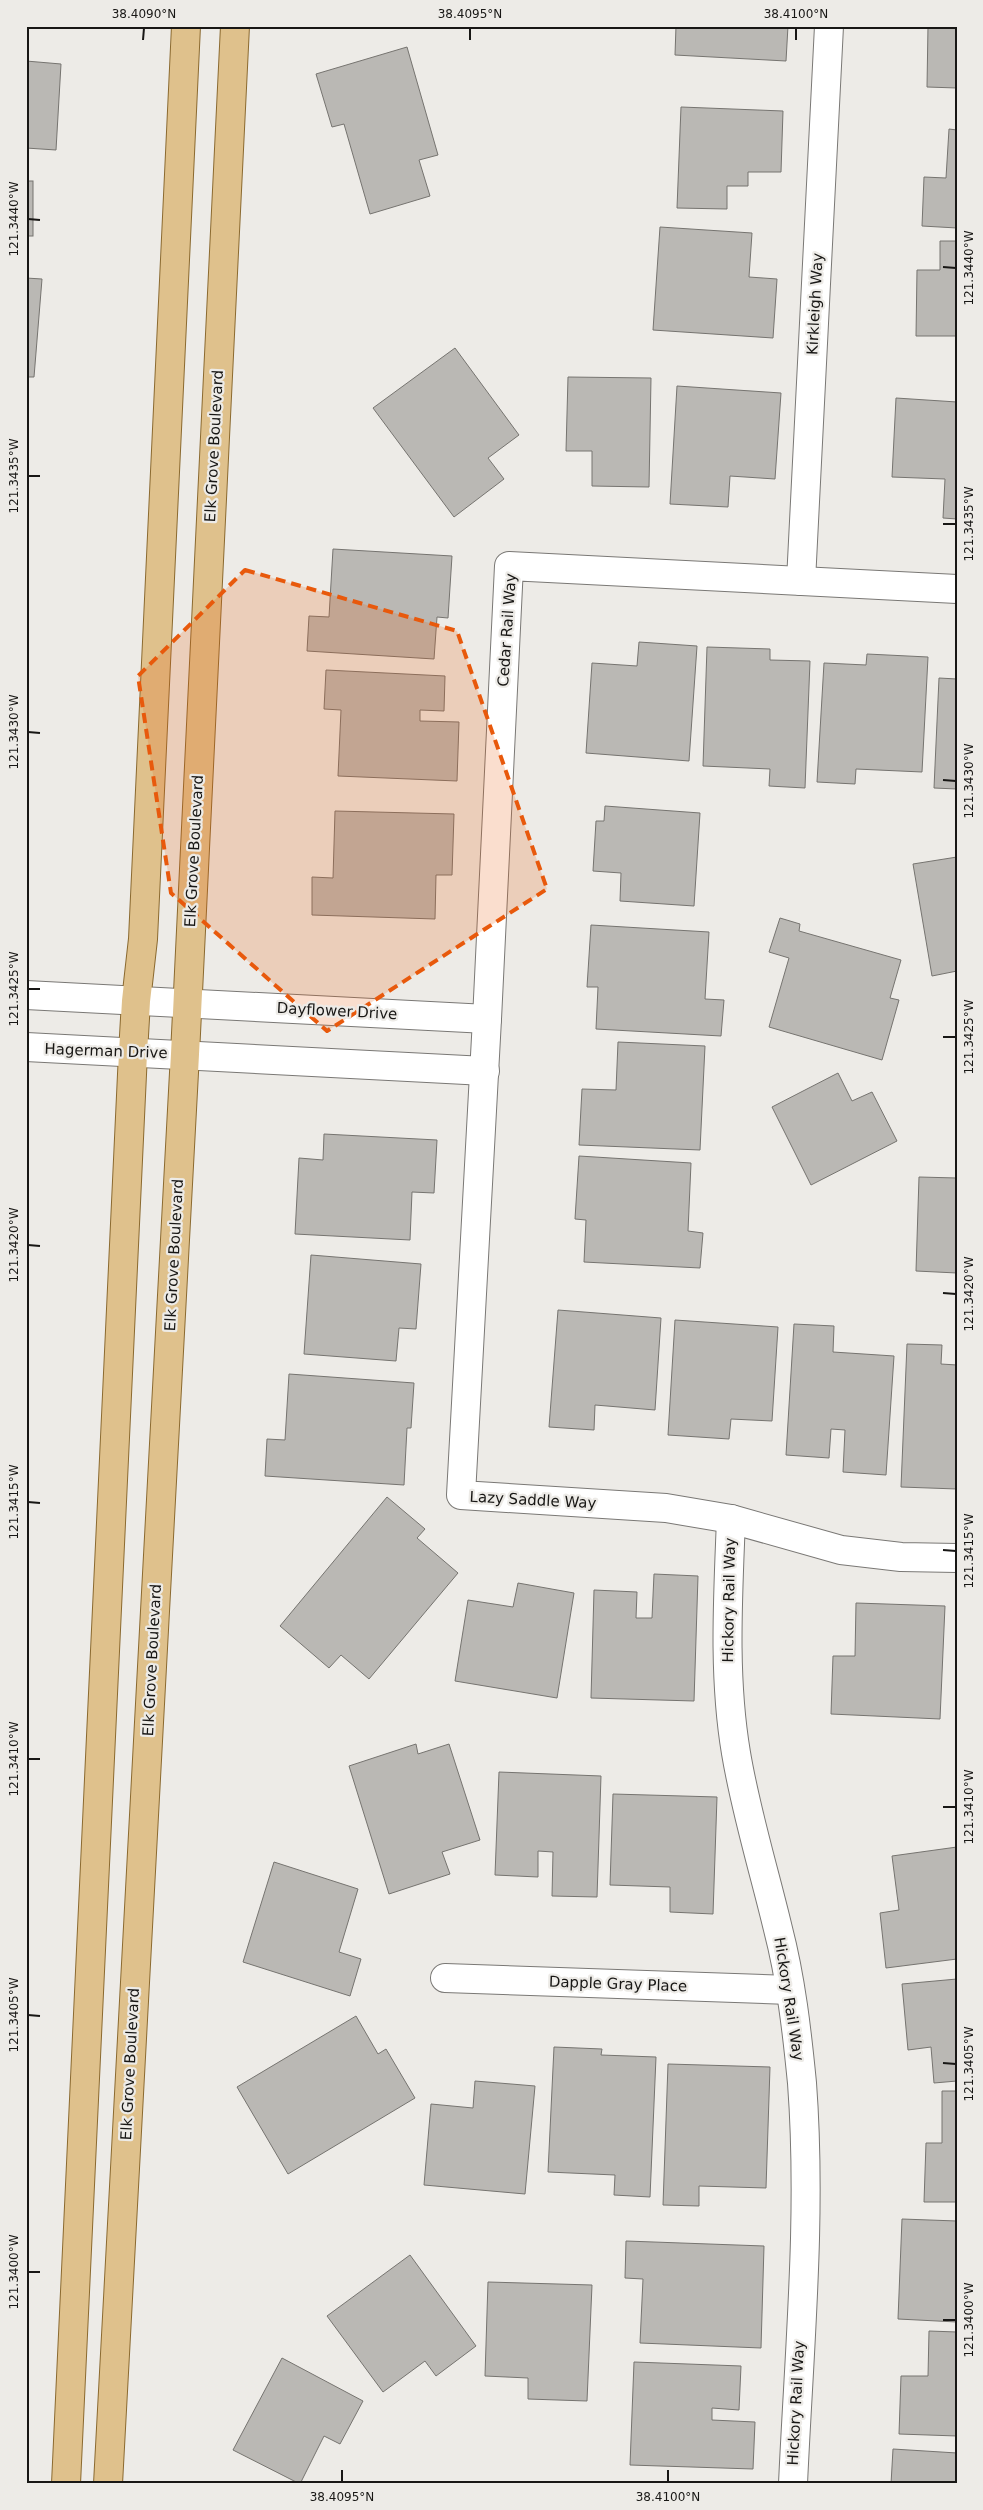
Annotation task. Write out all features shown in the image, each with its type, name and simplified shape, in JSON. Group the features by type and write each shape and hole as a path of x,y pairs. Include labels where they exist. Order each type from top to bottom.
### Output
{"main road":[{"path":"66,2484 133,1053 136,1001 143,939 186,26"},
{"name":"Elk Grove Boulevard","path":"108,2484 185,1054 235,26"}],"street":[{"name":"Kirkleigh Way","path":"801,581 829,26"},
{"name":"Cedar Rail Way","path":"487,1019 508,566 957,589"},
{"path":"26,995 187,1002"},
{"name":"Dayflower Drive","path":"187,1002 487,1019"},
{"name":"Lazy Saddle Way","path":"487,1019 460,1495 666,1508 731,1519 841,1550 901,1558 957,1558"},
{"name":"Hagerman Drive","path":"26,1047 185,1054"},
{"path":"185,1054 485,1071"},
{"name":"Hickory Rail Way","path":"731,1519 726,1652 732,1727 749,1823 779,1931 790,1990 802,2083 806,2192 793,2484"},
{"name":"Dapple Gray Place","path":"445,1978 790,1990"}],"highlighted area":[{"path":"245,570 457,631 547,889 327,1031 171,893 138,676"}],"building":[{"path":"676,26 788,26 786,61 675,55"},
{"path":"928,26 957,26 957,88 927,87"},
{"path":"407,47 438,155 419,160 430,196 370,214 344,124 332,127 316,74"},
{"path":"26,61 61,64 56,150 26,148"},
{"path":"681,107 783,111 781,172 748,172 748,186 727,186 727,209 677,208"},
{"path":"949,129 957,130 957,228 922,226 924,177 946,178"},
{"path":"26,181 33,181 33,236 26,236"},
{"path":"660,227 752,233 749,277 777,279 773,338 653,330"},
{"path":"940,241 957,241 957,336 916,336 917,270 940,270"},
{"path":"26,278 42,279 34,377 26,377"},
{"path":"455,348 519,435 488,458 504,479 454,517 373,408"},
{"path":"568,377 651,378 649,487 592,486 592,451 566,451"},
{"path":"677,386 781,393 775,479 730,476 728,507 670,504"},
{"path":"896,398 957,402 957,519 943,518 945,479 892,477"},
{"path":"333,549 452,556 448,618 437,617 434,659 307,651 309,616 329,617"},
{"path":"639,642 697,646 689,761 586,753 592,663 637,666"},
{"path":"707,647 770,649 770,660 810,661 805,788 769,786 770,769 703,766"},
{"path":"867,654 928,657 922,772 856,769 855,784 817,782 824,663 866,665"},
{"path":"326,670 445,676 444,711 420,710 420,721 459,722 457,781 338,776 341,710 324,709"},
{"path":"939,678 957,679 957,789 934,788"},
{"path":"605,806 700,813 694,906 620,901 621,873 593,871 596,821 604,821"},
{"path":"335,811 454,814 452,875 436,875 435,919 312,915 312,877 333,878"},
{"path":"957,857 957,971 932,976 913,864"},
{"path":"780,918 800,924 799,931 901,960 890,998 899,1000 882,1060 769,1027 789,958 769,952"},
{"path":"591,925 709,932 705,999 724,1000 721,1036 596,1029 598,987 587,987"},
{"path":"618,1042 705,1046 700,1150 579,1145 582,1089 616,1090"},
{"path":"838,1073 852,1101 872,1092 897,1141 811,1185 772,1107"},
{"path":"324,1134 437,1140 434,1193 412,1192 410,1240 295,1234 299,1158 323,1160"},
{"path":"579,1156 691,1163 688,1231 703,1233 700,1268 584,1262 586,1220 575,1219"},
{"path":"919,1177 957,1178 957,1273 916,1271"},
{"path":"311,1255 421,1264 416,1329 399,1328 396,1361 304,1354"},
{"path":"558,1310 661,1318 655,1410 595,1405 594,1430 549,1427"},
{"path":"675,1320 778,1327 772,1421 731,1419 729,1439 668,1435"},
{"path":"794,1324 834,1326 833,1352 894,1356 886,1475 843,1472 845,1430 831,1429 829,1458 786,1455"},
{"path":"907,1344 942,1345 941,1364 957,1365 957,1489 901,1487"},
{"path":"289,1374 414,1383 411,1428 407,1428 404,1485 265,1476 267,1439 285,1440"},
{"path":"387,1497 425,1529 417,1538 458,1573 369,1679 341,1655 329,1668 280,1626"},
{"path":"654,1574 698,1576 694,1701 591,1698 594,1590 637,1592 636,1618 652,1618"},
{"path":"518,1583 574,1593 557,1698 455,1681 468,1600 513,1607"},
{"path":"856,1603 945,1606 940,1719 831,1714 833,1656 855,1656"},
{"path":"416,1744 418,1754 449,1744 480,1840 442,1852 450,1874 389,1894 349,1766"},
{"path":"499,1772 601,1776 597,1897 552,1896 553,1852 538,1851 538,1877 495,1875"},
{"path":"613,1794 717,1797 713,1914 670,1912 670,1887 610,1885"},
{"path":"957,1847 957,1959 886,1968 880,1913 899,1910 892,1856"},
{"path":"274,1862 358,1889 339,1952 361,1959 350,1996 243,1962"},
{"path":"957,1979 957,2081 934,2083 931,2047 908,2050 902,1984"},
{"path":"356,2016 378,2054 386,2049 415,2098 288,2174 237,2087"},
{"path":"554,2047 602,2049 601,2055 656,2057 650,2197 614,2195 615,2175 548,2172"},
{"path":"668,2064 770,2067 766,2188 699,2186 699,2206 663,2205"},
{"path":"475,2081 535,2086 525,2194 424,2185 431,2104 473,2108"},
{"path":"942,2091 957,2091 957,2202 924,2202 926,2143 942,2143"},
{"path":"902,2219 957,2221 957,2322 898,2319"},
{"path":"626,2241 764,2246 761,2348 640,2343 643,2279 625,2278"},
{"path":"410,2255 476,2346 436,2376 425,2361 383,2392 327,2316"},
{"path":"488,2282 592,2285 587,2401 528,2399 528,2378 485,2376"},
{"path":"929,2331 957,2332 957,2436 899,2434 901,2376 928,2376"},
{"path":"282,2358 363,2401 340,2444 324,2436 300,2484 233,2450"},
{"path":"634,2362 741,2366 739,2410 712,2408 712,2420 755,2422 753,2469 630,2465"},
{"path":"893,2449 957,2453 957,2484 891,2484"}]}
